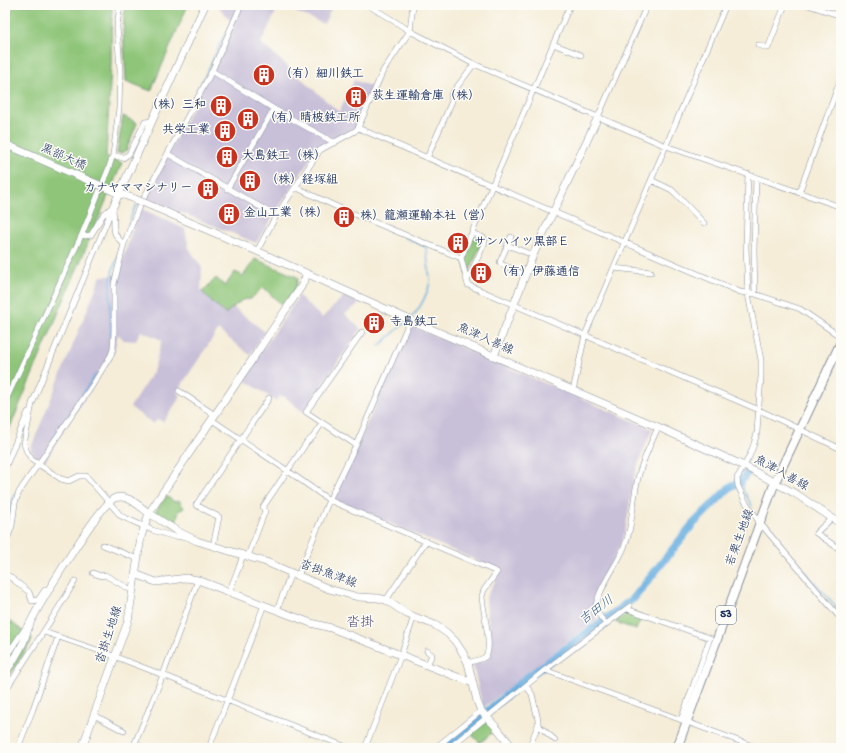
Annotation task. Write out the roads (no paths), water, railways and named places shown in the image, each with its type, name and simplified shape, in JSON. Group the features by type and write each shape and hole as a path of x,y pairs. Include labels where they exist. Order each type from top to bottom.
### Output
{"main road":[{"path":"112,209 116,192 152,121 205,5"},
{"path":"494,356 533,255 598,117"},
{"name":"黒部大橋","path":"5,144 116,192"},
{"name":"魚津入善線","path":"116,192 257,251 410,320 658,427 744,466 775,482 841,524"},
{"path":"144,526 149,513 301,287 307,274"},
{"name":"若栗生地線","path":"677,748 684,721 775,482 841,342"},
{"name":"沓掛魚津線","path":"109,501 115,497 128,498 161,522 188,537 245,555 337,591 358,597 386,600 407,614 435,625 447,633 455,641 468,663 476,701 484,714 513,748"},
{"path":"5,673 16,657 31,622 59,575 109,501"},
{"name":"沓掛生地線","path":"82,748 128,621 144,526"},
{"path":"135,574 156,582 188,578 198,580 311,623 331,628 473,683"}],"street":[{"path":"5,402 82,234 113,155 119,108 120,70 117,26 120,5"},
{"path":"5,545 12,526 15,503 19,492 111,355 113,349 114,332 114,284 124,244 138,208 212,71 241,5"},
{"path":"368,5 410,31 474,64 598,117 666,146 841,207"},
{"path":"257,251 276,216 320,150 335,143 358,128 383,71 410,31 413,5"},
{"path":"570,5 461,258 468,285 759,410 841,449"},
{"path":"598,117 647,5"},
{"path":"574,391 584,335 726,5"},
{"path":"758,45 768,48 785,5"},
{"path":"808,5 841,16"},
{"path":"553,44 581,55"},
{"path":"427,158 452,101 451,95 474,64"},
{"path":"212,71 274,109 335,143"},
{"path":"800,193 841,78"},
{"path":"227,189 274,109"},
{"path":"113,155 123,158 129,154 145,122 152,121"},
{"path":"358,128 740,292 756,294 800,309 841,337"},
{"path":"168,154 276,216"},
{"path":"748,174 746,247 748,294 761,360 759,410 754,444 737,478 738,486 745,501 760,523 841,619"},
{"path":"756,178 754,250 756,294"},
{"path":"651,180 672,190 704,223"},
{"path":"295,187 335,206 461,258"},
{"path":"82,234 85,236 91,235 103,215 112,209"},
{"path":"112,209 114,217 114,231 117,239 124,244"},
{"path":"5,468 112,209"},
{"path":"467,281 485,242 484,238 472,233"},
{"path":"511,237 500,262 501,264 525,275"},
{"path":"508,245 533,255"},
{"path":"614,268 651,272"},
{"path":"277,610 356,445 410,320"},
{"path":"356,445 306,412 362,332"},
{"path":"179,391 240,439 329,500 497,572 484,590 482,596 489,645 488,654 485,658 468,663"},
{"path":"213,546 219,517 196,505 269,398"},
{"path":"32,404 24,444 32,460 61,479 69,481 79,476 86,476 121,516 132,522 175,537 188,537"},
{"path":"229,592 265,511 263,508 307,442 314,437 322,423"},
{"path":"606,624 597,611 596,605 623,550 628,533 638,479 643,462 658,427"},
{"path":"832,518 816,533 841,550"},
{"path":"386,600 426,541"},
{"path":"103,545 138,559"},
{"path":"5,573 29,592 32,602 38,600 49,584 59,575"},
{"path":"93,573 101,576 105,575 133,591"},
{"path":"144,748 135,743 163,675 198,580"},
{"path":"5,691 32,651 75,581"},
{"path":"209,748 264,605"},
{"path":"435,748 526,686 545,670 629,608 710,638 684,721"},
{"path":"365,748 402,655 414,616"},
{"path":"5,658 27,625 31,622"},
{"path":"44,632 115,656 349,748"},
{"path":"18,748 34,709 58,637"},
{"path":"427,665 432,654 428,651"},
{"path":"545,670 758,748"},
{"path":"526,686 532,694 538,720 538,725 529,748"},
{"path":"449,748 484,714"},
{"path":"94,716 124,731"},
{"path":"538,725 555,740"},
{"path":"837,748 841,738"}],"waterway":[{"path":"194,99 225,34"},
{"path":"127,231 133,211 138,203"},
{"path":"404,237 426,247 430,279 424,300 411,317"},
{"path":"111,342 110,285 113,269 120,251"},
{"path":"379,346 407,321"},
{"path":"53,439 96,374"},
{"name":"吉田川","path":"443,748 524,680 634,598 693,524 730,487 740,482 747,473"},
{"path":"744,477 743,490 752,506"},
{"path":"8,530 11,504 16,493"},
{"path":"795,561 841,612"}],"place":[{"name":"（有）細川鉄工","path":"264,75"},
{"name":"荻生運輸倉庫（株）","path":"356,97"},
{"name":"（株）三和","path":"221,106"},
{"name":"（有）晴柀鉄工所","path":"248,119"},
{"name":"共栄工業","path":"225,131"},
{"name":"大島鉄工（株）","path":"227,157"},
{"name":"（株）経塚組","path":"250,181"},
{"name":"カナヤママシナリー","path":"208,189"},
{"name":"金山工業（株）","path":"229,214"},
{"name":"株）籠瀬運輸本社（営）","path":"344,217"},
{"name":"サンハイツ黒部Ｅ","path":"458,243"},
{"name":"（有）伊藤通信","path":"481,273"},
{"name":"寺島鉄工","path":"374,323"}],"district":[{"name":"沓掛","path":"360,623"}]}
